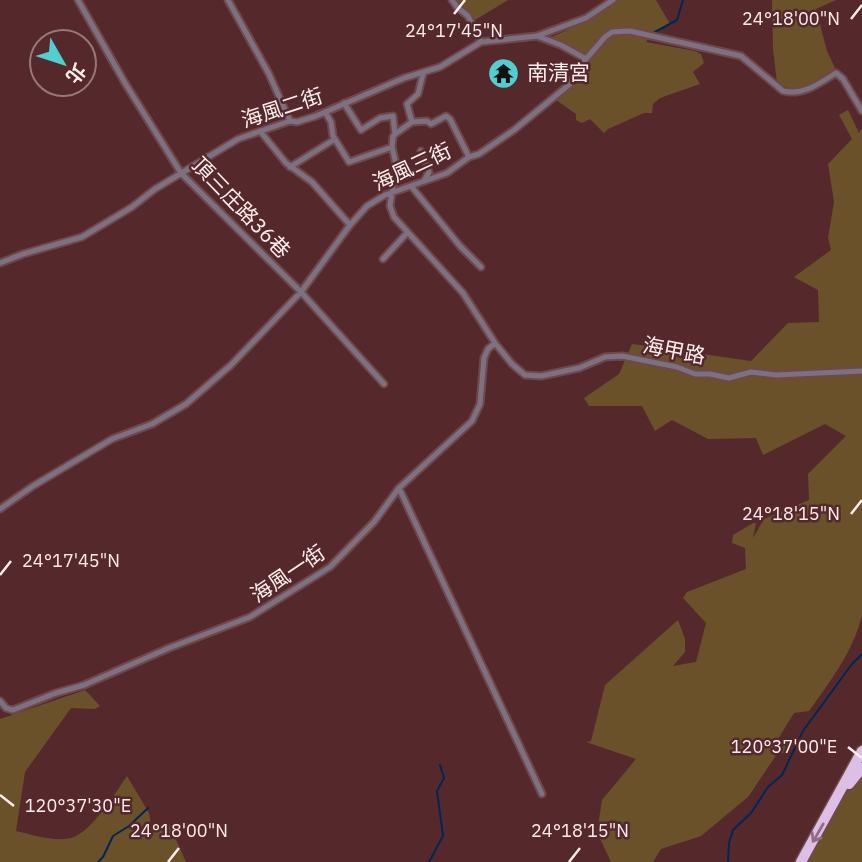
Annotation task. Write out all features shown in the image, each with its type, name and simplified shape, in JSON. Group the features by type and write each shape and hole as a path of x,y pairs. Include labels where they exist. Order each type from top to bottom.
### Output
{"highway":[{"path":"801,862 862,751"},
{"path":"834,804 862,768"}],"street":[{"name":"頂三庄路36巷","path":"78,0 181,173 301,292 384,384"},
{"path":"228,0 269,74 290,121"},
{"path":"452,0 468,16 481,42"},
{"path":"537,36 586,18 613,0"},
{"name":"海風三街","path":"2,508 111,439 152,424 186,404 231,365 301,292 367,206 385,194 447,173 514,130 570,84 586,59 612,32 631,31 741,56 783,91 792,93 804,91 836,73 843,79 862,111"},
{"name":"海風二街","path":"0,263 82,237 238,139 290,121 297,122 404,78 423,74 455,60 481,42 537,36 586,59"},
{"path":"412,122 407,104 418,94 423,74"},
{"path":"344,103 361,130 380,118 393,116 395,134 392,147 396,164 390,206 394,217 468,300 495,343"},
{"path":"325,112 331,122 335,139 349,162 392,147"},
{"path":"395,134 412,122 427,121 431,124 446,116 469,157"},
{"path":"260,131 290,167 312,182 350,225"},
{"path":"290,167 335,139"},
{"path":"421,151 429,172 424,181"},
{"path":"411,186 460,246 481,267"},
{"path":"383,259 407,233"},
{"name":"海甲路","path":"495,343 525,375 541,376 579,368 605,357 622,356 677,367 695,374 729,378 751,372 776,375 862,370"},
{"name":"海風一街","path":"0,701 6,708 13,710 84,685 250,617 330,567 374,522 399,488 472,421 480,404 484,358 495,343"},
{"path":"399,488 542,794"},
{"path":"0,500 2,508"}],"shaded area":[{"path":"456,0 508,0 475,20"},
{"path":"616,0 656,0 670,24 652,34 646,42 695,51 701,54 704,63 693,72 700,84 660,98 653,104 652,113 644,113 604,133 590,119 582,123 576,120 576,114 556,100 588,64 545,40 587,21"},
{"path":"772,0 836,0 816,9 834,71 800,88 785,87 777,83"},
{"path":"848,110 859,133 862,128 862,615 858,628 840,665 809,711 794,713 778,739 788,745 789,749 786,753 777,754 748,797 701,836 661,849 653,862 611,862 597,832 602,800 636,759 586,742 591,741 605,685 678,620 685,639 685,652 673,666 696,662 706,623 683,598 687,592 746,569 745,548 732,543 733,535 756,523 753,538 764,519 809,500 808,474 846,436 825,424 763,455 756,438 708,439 672,420 655,431 642,406 589,406 584,398 619,374 632,344 751,361 788,323 819,322 818,290 794,277 831,250 828,238 834,202 828,164 852,139 839,115"},
{"path":"85,690 100,706 95,709 71,708 25,772 16,831 58,839 79,835 102,811 127,776 149,813 151,826 168,822 186,862 0,862 0,719"},
{"path":"862,743 862,862 794,862"}],"waterway":[{"path":"626,28 653,33 677,20 683,0"},
{"path":"728,862 733,830 751,813 768,787 782,775 803,731 862,654"},
{"path":"429,862 443,836 437,791 444,778 440,765"},
{"path":"98,862 113,836 129,826 148,808"}],"place":[{"name":"南清宮","path":"504,73"}]}
